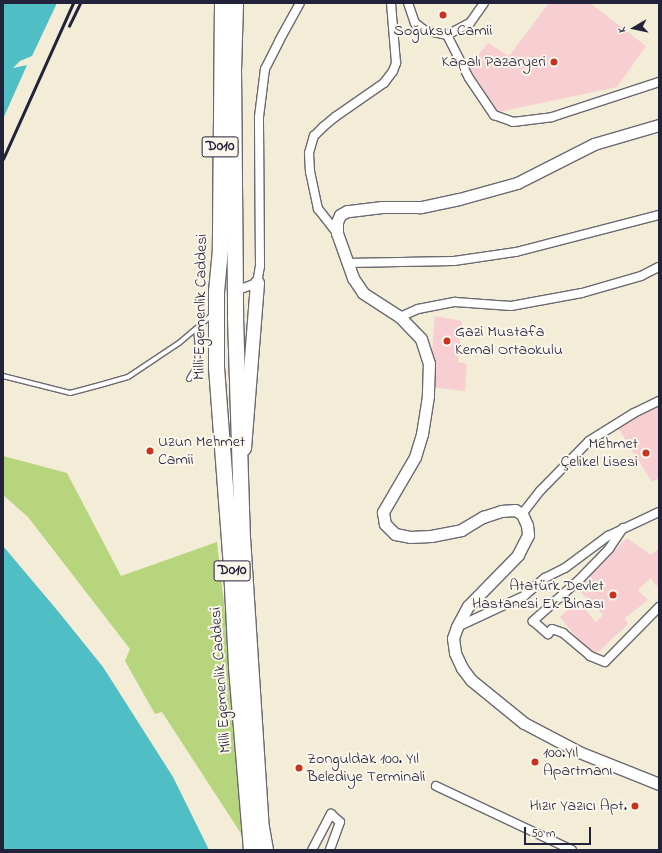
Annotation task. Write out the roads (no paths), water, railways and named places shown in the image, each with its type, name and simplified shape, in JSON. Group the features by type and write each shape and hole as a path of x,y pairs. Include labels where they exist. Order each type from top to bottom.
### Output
{"highway":[{"name":"Milli Egemenlik Caddesi","path":"222,3 220,249 216,291 216,367 231,559 236,668 246,766 251,850"},
{"name":"Milli Egemenlik Caddesi","path":"235,3 233,69 235,310 240,496 248,647 257,740 262,827 265,850"},
{"path":"216,291 235,291"},
{"path":"216,311 235,310"},
{"path":"246,766 243,778 248,850"}],"main road":[{"path":"235,310 248,305 256,286"},
{"path":"240,496 247,423 249,372 256,286"}],"street":[{"path":"235,291 256,286 260,266 259,117 265,70 278,41 300,3"},
{"path":"391,3 396,63 393,71 384,83 340,113 323,127 314,136 309,153 310,172 318,209 336,233 353,278 364,293 400,317 421,339 429,363 428,396 422,434 415,457 383,512 385,524 395,534 410,537 431,536 460,530 483,517 501,511 515,510 522,514 527,525 528,535 518,555 468,606 457,627 453,638 455,653 462,668 471,680 524,723 578,752 659,784"},
{"path":"408,3 415,23 424,30 447,35 470,24 484,3"},
{"path":"447,35 469,78 494,115 513,122 552,117 659,82"},
{"path":"336,233 337,222 340,215 347,211 420,207 459,199 517,183 594,144 659,124"},
{"path":"347,263 454,261 516,252 659,215"},
{"path":"400,317 418,309 454,302 511,306 575,294 640,276 659,266"},
{"path":"522,514 540,491 589,441 634,413 659,401"},
{"path":"457,627 524,596 545,578 565,568 585,552 623,528 659,512"},
{"path":"623,528 609,549 579,580 533,620 548,634 552,629 563,633 590,656 606,662 659,607"},
{"path":"436,786 572,850"},
{"path":"312,850 331,814 340,822 330,850"}],"lane":[{"path":"3,376 70,393 128,376 178,343 216,311"},
{"path":"189,380 197,366 198,348 196,329"}],"water":[{"path":"3,3 57,3 32,56 20,61 13,68 27,65 3,119"},
{"path":"3,546 103,667 173,777 209,850 3,850"}],"railway":[{"path":"3,159 73,3"},
{"path":"69,26 80,3"}],"place":[{"name":"Soğuksu Camii","path":"443,15"},
{"name":"Kapalı Pazaryeri","path":"554,62"},
{"name":"Gazi Mustafa Kemal Ortaokulu","path":"447,341"},
{"name":"Uzun Mehmet Camii","path":"150,451"},
{"name":"Mehmet Çelikel Lisesi","path":"646,453"},
{"name":"Atatürk Devlet Hastanesi Ek Binası","path":"613,595"},
{"name":"100.Yıl Apartmanı","path":"535,762"},
{"name":"Zonguldak 100. Yıl Belediye Terminali","path":"299,768"},
{"name":"Hızır Yazıcı Apt.","path":"635,806"}]}
